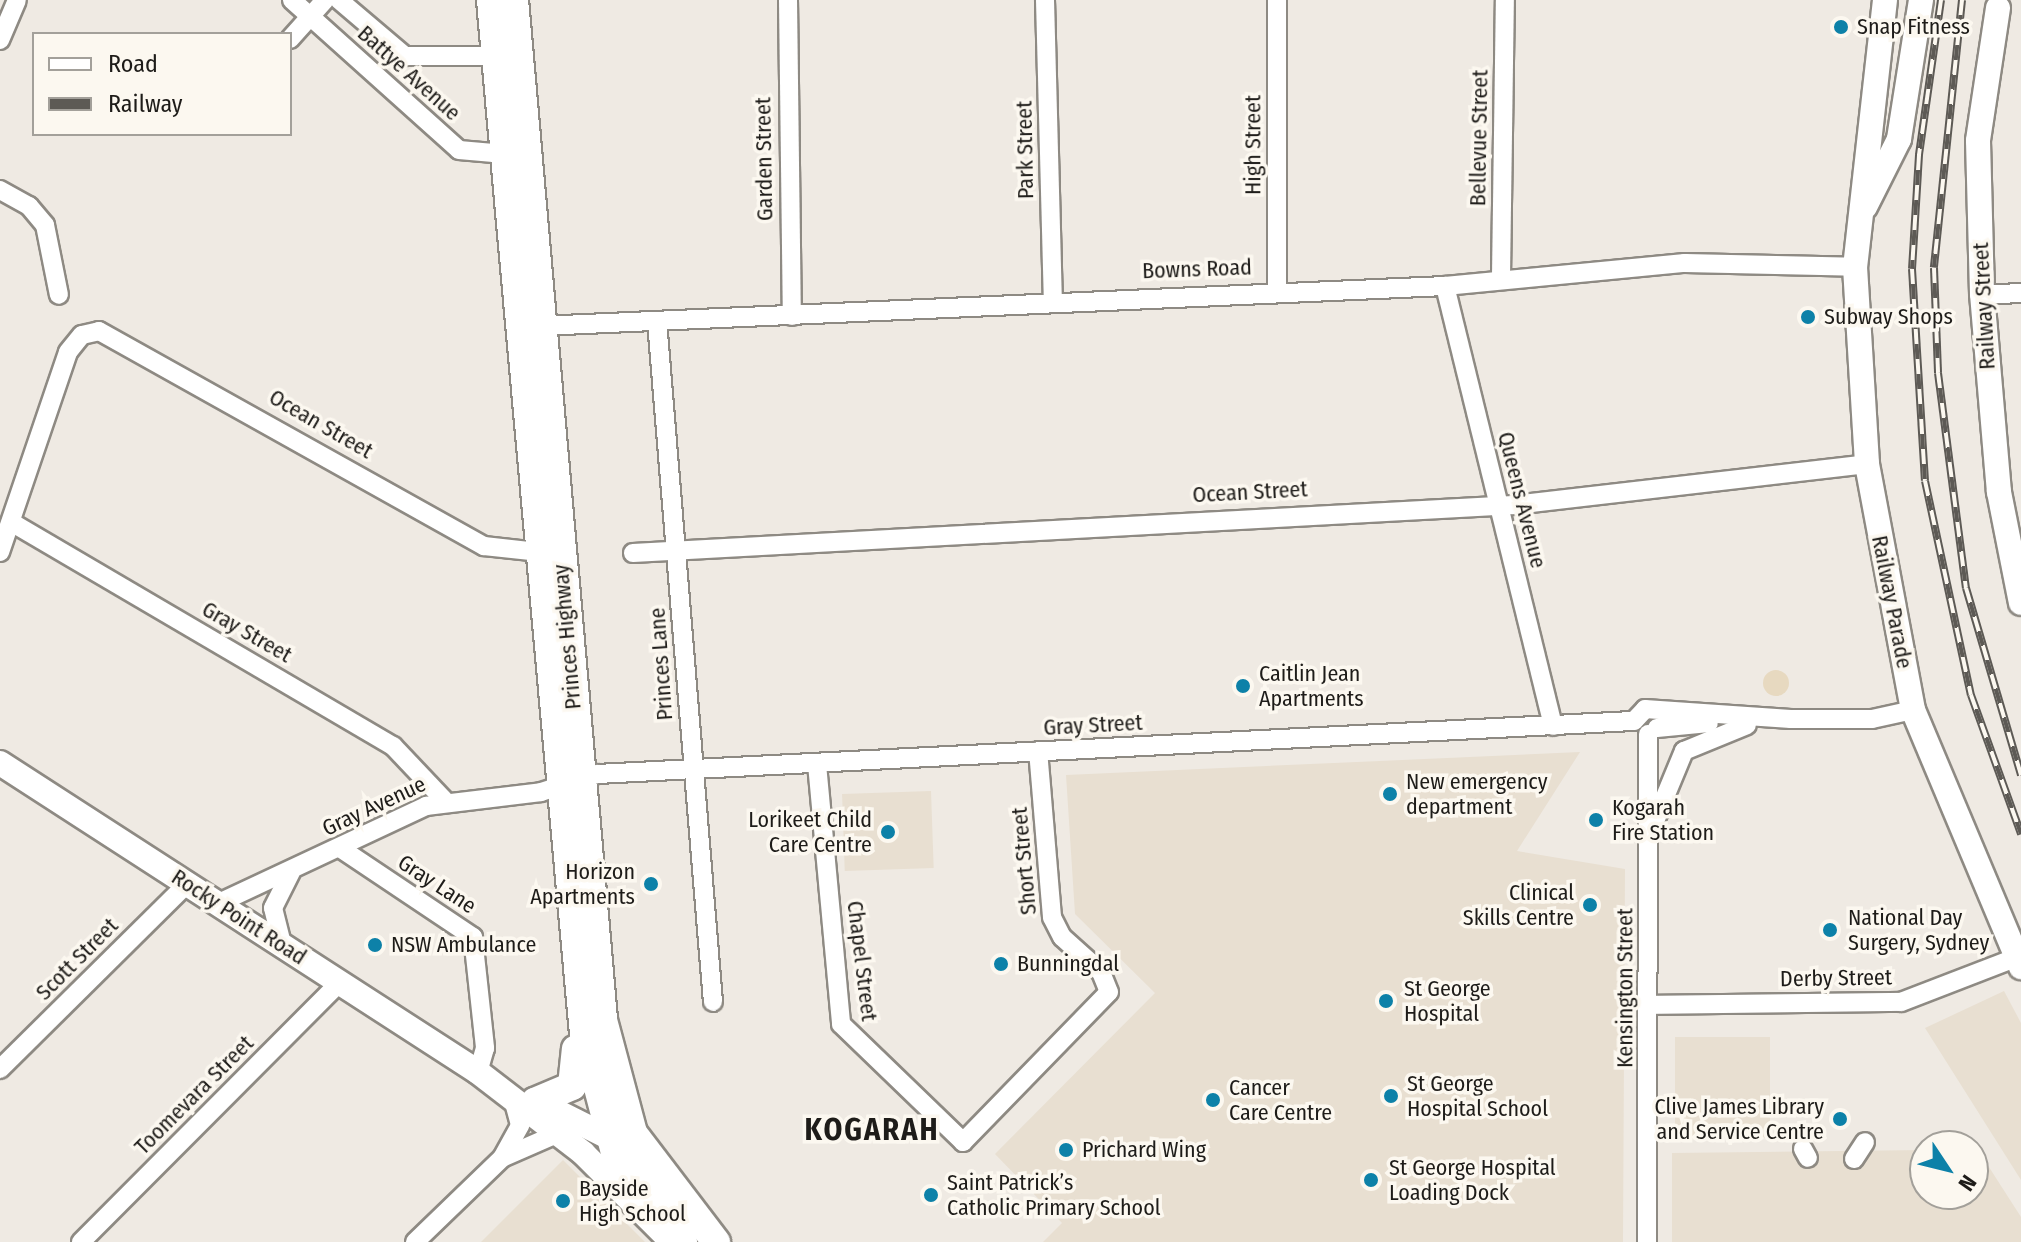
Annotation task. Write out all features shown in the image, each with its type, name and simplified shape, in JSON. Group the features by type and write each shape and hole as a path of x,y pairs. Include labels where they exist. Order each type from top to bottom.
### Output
{"highway":[{"name":"Princes Highway","path":"491,0 538,552 610,1066 646,1156 716,1242"},
{"name":"Princes Highway","path":"514,0 540,326 568,783 575,980 607,1136 645,1199 683,1242"},
{"path":"525,1100 566,1093 576,1077 575,980"}],"main road":[{"name":"Railway Parade","path":"1885,0 1865,145 1855,267 1867,464 1913,710 2018,962"},
{"name":"Railway Parade","path":"1860,216 1902,125 1921,0"},
{"name":"Railway Street","path":"2000,3 1978,141 1982,294 1999,492 2021,603"},
{"path":"1865,145 1887,147 1902,125"},
{"name":"Rocky Point Road","path":"3,771 219,903 478,1072 525,1100 646,1156"},
{"name":"Rocky Point Road","path":"525,1100 671,1242"}],"street":[{"path":"0,40 17,0"},
{"name":"Battye Avenue","path":"292,0 459,150 505,154"},
{"path":"292,37 325,0"},
{"name":"Battye Avenue","path":"339,0 405,56 495,56"},
{"name":"Garden Street","path":"788,0 792,316"},
{"name":"Park Street","path":"1045,0 1053,299"},
{"name":"High Street","path":"1277,0 1277,290"},
{"name":"Bellevue Street","path":"1501,277 1505,0"},
{"path":"0,190 29,206 45,225 59,295"},
{"name":"Bowns Road","path":"540,326 792,316 1053,299 1445,286 1501,277 1685,263 1855,267"},
{"name":"Queens Avenue","path":"1445,286 1553,726"},
{"path":"1982,294 2021,293"},
{"name":"Princes Lane","path":"657,321 713,1002"},
{"name":"Ocean Street","path":"11,522 68,352 82,335 99,331 120,339 484,546 538,552"},
{"name":"Ocean Street","path":"633,553 1498,504 1867,464"},
{"path":"0,552 11,522"},
{"name":"Gray Street","path":"11,522 393,746 444,800"},
{"name":"Gray Street","path":"568,783 693,770 1553,726 1872,719 1913,710"},
{"name":"Gray Street","path":"1646,723 1747,725 1791,719"},
{"name":"Kensington Street","path":"1646,723 1649,839 1647,1242"},
{"path":"1649,839 1684,751 1747,725"},
{"name":"Short Street","path":"1038,752 1052,917 1062,937 1101,972 1109,992"},
{"name":"Chapel Street","path":"817,764 841,1024 956,1139 971,1140 1109,992"},
{"name":"Gray Avenue","path":"219,903 444,800 568,783"},
{"name":"Gray Lane","path":"340,848 473,937 485,1048 478,1072"},
{"path":"282,944 273,908 291,872"},
{"name":"Scott Street","path":"0,1069 187,884"},
{"name":"Derby Street","path":"1649,1005 1901,1002 2018,962"},
{"name":"Toomevara Street","path":"81,1242 340,982"},
{"path":"415,1242 502,1158 520,1125 525,1100"},
{"path":"502,1158 559,1133"},
{"path":"1854,1159 1865,1142"}],"shaded area":[{"path":"1776,670 1785,674 1789,683 1785,692 1776,696 1767,692 1763,683 1767,674"},
{"name":"St George Hospital","path":"1580,752 1517,851 1625,869 1623,1242 1043,1242 1062,1223 995,1154 1155,993 1075,914 1066,775"},
{"name":"Lorikeet Child Care Centre","path":"931,791 934,868 845,871 842,794"},
{"path":"2004,991 2021,1023 2021,1180 1925,1028"},
{"path":"1675,1037 1770,1037 1770,1138 1675,1138"},
{"path":"1909,1150 1909,1210 1989,1210 1989,1167 2021,1217 2021,1242 1672,1242 1672,1153"},
{"name":"Bayside High School","path":"563,1160 645,1242 481,1242"}],"railway":[{"path":"1941,0 1919,155 1912,269 1925,481 1971,695 2021,834"},
{"path":"1962,0 1934,268 1938,373 1966,588 2021,775"}],"place":[{"name":"Snap Fitness","path":"1841,27"},
{"name":"Subway Shops","path":"1808,317"},
{"name":"Caitlin Jean Apartments","path":"1243,686"},
{"name":"New emergency department","path":"1390,794"},
{"name":"Kogarah Fire Station","path":"1596,820"},
{"name":"Lorikeet Child Care Centre","path":"888,832"},
{"name":"Horizon Apartments","path":"651,884"},
{"name":"Clinical Skills Centre","path":"1590,905"},
{"name":"National Day Surgery, Sydney","path":"1830,930"},
{"name":"NSW Ambulance","path":"375,945"},
{"name":"Bunningdal","path":"1001,964"},
{"name":"St George Hospital","path":"1386,1001"},
{"name":"St George Hospital School","path":"1391,1096"},
{"name":"Cancer Care Centre","path":"1213,1100"},
{"name":"Clive James Library and Service Centre","path":"1840,1119"},
{"name":"Prichard Wing","path":"1066,1150"},
{"name":"St George Hospital Loading Dock","path":"1371,1180"},
{"name":"Saint Patrick’s Catholic Primary School","path":"931,1195"},
{"name":"Bayside High School","path":"563,1201"}],"district":[{"name":"KOGARAH","path":"872,1130"}]}
